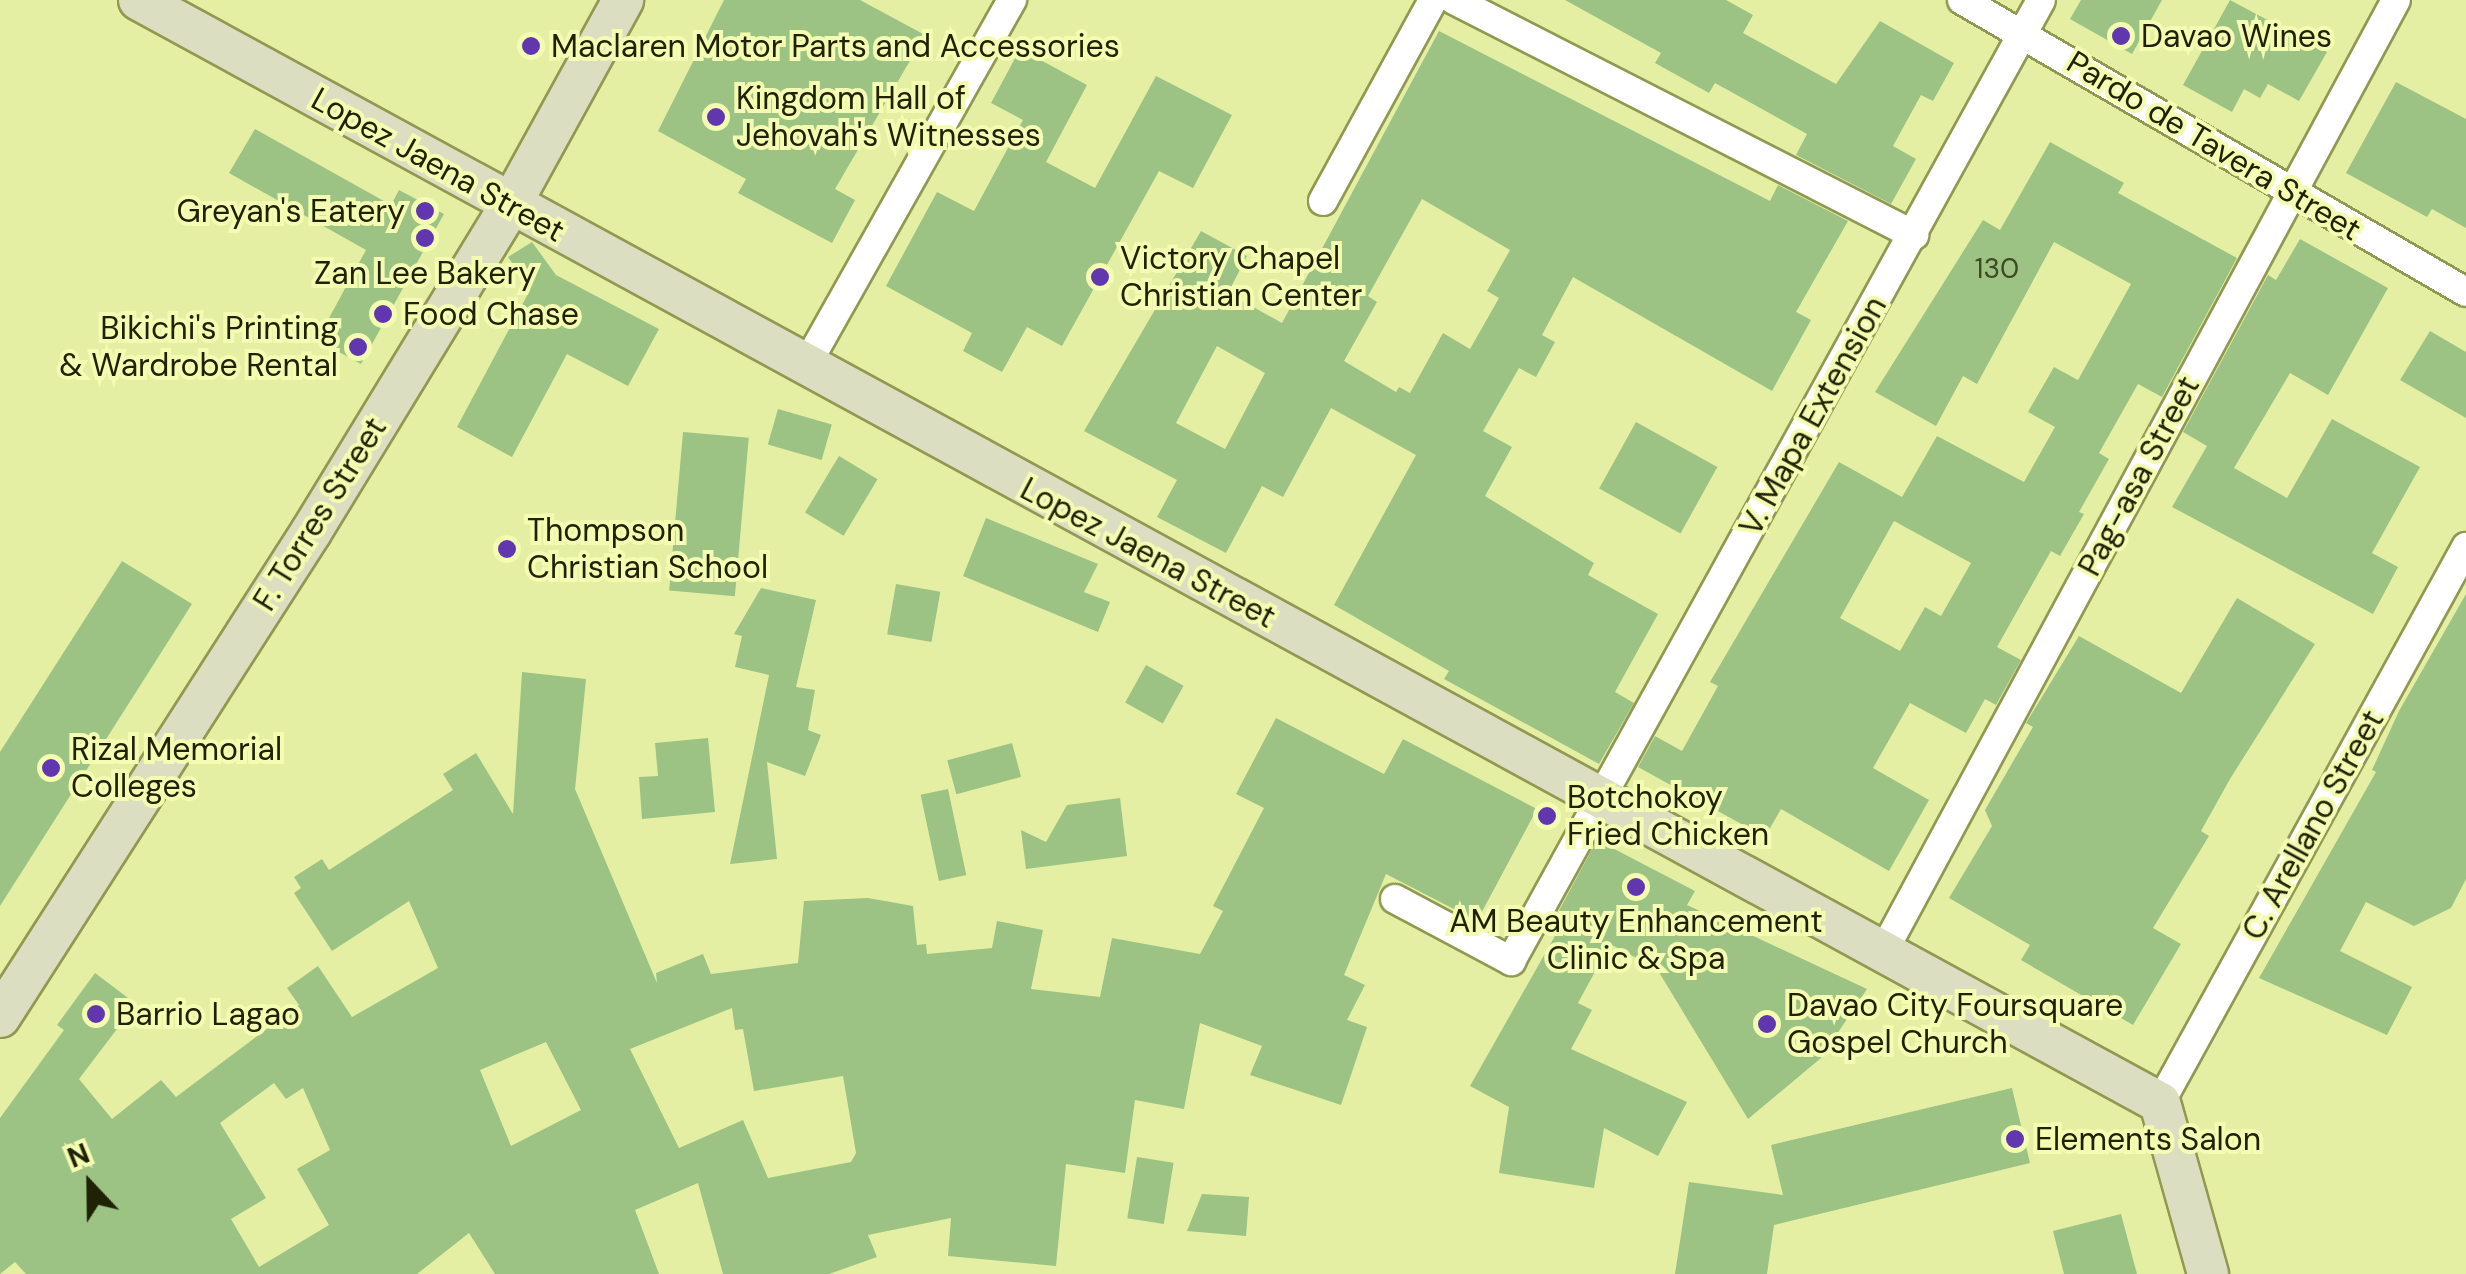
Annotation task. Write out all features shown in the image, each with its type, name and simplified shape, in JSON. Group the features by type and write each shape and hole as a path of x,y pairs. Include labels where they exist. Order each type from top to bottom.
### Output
{"street":[{"name":"Lopez Jaena Street","path":"138,0 804,369 1599,796 2160,1104"},
{"name":"F. Torres Street","path":"0,1017 311,532 511,204 623,0"},
{"path":"804,369 1012,0"},
{"path":"1322,201 1434,0"},
{"path":"1454,0 1914,235"},
{"name":"Pardo de Tavera Street","path":"1962,0 2466,292"},
{"name":"V. Mapa Extension","path":"1394,899 1511,961 2041,0"},
{"name":"Pag-asa Street","path":"1883,952 2396,0"},
{"name":"C. Arellano Street","path":"2160,1104 2466,546"},
{"path":"2160,1104 2208,1274"}],"building":[{"path":"724,0 860,0 925,35 835,189 855,200 832,243 738,193 746,179 658,131"},
{"path":"1565,0 1726,0 1753,15 1743,33 1836,84 1880,21 1954,63 1933,101 1921,95 1893,146 1916,159 1891,204 1796,155 1807,134 1715,83 1709,93 1655,63 1661,53"},
{"name":"Davao Wines","path":"2081,0 2162,0 2132,54 2070,19"},
{"path":"2230,0 2327,52 2299,101 2268,84 2260,98 2244,89 2232,112 2183,85"},
{"path":"1439,31 1770,201 1778,185 1848,221 1796,312 1811,320 1772,391 1573,277 1542,335 1555,342 1536,377 1519,368 1483,431 1512,447 1485,496 1594,563 1588,575 1658,614 1615,692 1634,703 1599,764 1444,679 1449,671 1334,605 1416,455 1331,408 1283,497 1262,486 1226,553 1157,517 1177,480 1084,431 1201,231 1247,256 1228,293 1282,323","holes":["1422,199 1510,250 1487,291 1499,298 1470,349 1443,333 1410,393 1399,387 1396,392 1344,361 1377,302 1368,296","1217,346 1265,373 1225,449 1176,423"]},
{"path":"1020,49 1087,85 1046,162 1095,188 1156,76 1232,115 1193,188 1159,171 1062,346 1027,327 1002,372 963,351 972,333 886,286 937,192 974,211 1023,120 991,103"},
{"path":"2396,82 2466,119 2466,228 2432,209 2427,217 2346,173"},
{"path":"255,129 391,205 399,190 444,214 361,364 317,340 366,250 229,173"},
{"path":"2050,142 2124,183 2118,193 2237,258 2162,397 2138,384 2099,453 2109,459 2079,512 2084,514 2060,556 2051,551 1997,647 2021,660 1996,705 1985,699 1966,733 1910,703 1873,768 1929,800 1889,871 1781,809 1765,837 1638,767 1655,736 1682,751 1718,686 1710,682 1839,462 1902,497 1937,436 2024,482 2055,427 2028,412 2054,367 2078,380 2131,284 2054,242 1977,384 1963,376 1936,426 1875,392 1983,220 2000,230","holes":["1894,521 1971,563 1941,616 1925,607 1900,651 1840,618"]},
{"path":"2300,239 2388,288 2328,395 2290,373 2234,468 2287,498 2332,419 2420,467 2372,553 2398,567 2373,614 2172,507 2207,446 2183,432 2268,275 2276,280"},
{"path":"532,242 556,275 659,329 628,386 567,354 512,457 457,427 530,290 508,257"},
{"path":"2430,331 2466,352 2466,418 2400,380"},
{"path":"778,409 832,424 822,460 768,445"},
{"path":"1636,422 1717,467 1680,534 1599,488"},
{"path":"683,432 749,438 735,596 669,590"},
{"path":"839,456 878,479 844,536 805,513"},
{"path":"986,518 1098,564 1084,592 1110,602 1098,632 963,576"},
{"path":"122,561 192,604 0,906 0,752"},
{"path":"896,584 940,592 931,642 887,634"},
{"path":"761,588 816,600 796,687 815,690 808,730 821,735 805,776 767,762 777,859 730,864 769,675 735,667 742,636 734,634"},
{"path":"2466,594 2466,879 2451,908 2414,926 2366,902 2340,951 2412,987 2387,1035 2259,978 2376,772 2372,770 2399,711"},
{"path":"2237,598 2315,644 2230,779 2201,831 2209,836 2153,928 2181,944 2133,1025 2021,960 2030,945 1949,898 1992,826 1985,810 2033,727 2026,723 2079,636 2181,693"},
{"path":"1146,665 1184,686 1163,723 1125,703"},
{"path":"522,672 586,679 575,789 657,983 656,973 703,954 711,974 798,963 804,901 868,898 913,906 917,945 926,944 927,954 992,948 997,921 1043,930 1031,989 1100,997 1112,938 1200,954 1223,911 1213,906 1264,808 1236,794 1276,718 1384,774 1403,739 1537,809 1477,921 1386,874 1344,975 1365,985 1347,1020 1367,1027 1341,1105 1250,1075 1262,1046 1200,1023 1184,1109 1135,1100 1125,1173 1066,1164 1056,1266 948,1256 951,1218 868,1235 877,1257 829,1274 723,1274 698,1183 635,1210 659,1274 495,1274 469,1233 417,1274 26,1274 15,1262 0,1274 0,1118 64,1030 57,1025 95,973 136,1004 79,1079 112,1119 161,1080 176,1097 299,1005 287,988 318,966 352,1017 438,968 409,901 332,951 294,893 301,888 294,877 322,859 329,870 453,790 443,774 476,753 513,814","holes":["732,1008 735,1030 743,1029 754,1091 843,1076 856,1153 851,1162 768,1178 743,1120 679,1148 630,1049","546,1042 581,1110 511,1146 480,1070","274,1083 286,1099 303,1088 330,1150 297,1169 329,1225 259,1267 231,1219 266,1198 220,1123"]},
{"path":"708,738 715,812 642,819 639,777 658,776 655,743"},
{"path":"1012,743 1021,777 956,794 947,760"},
{"path":"948,789 966,875 939,881 921,795"},
{"path":"1120,798 1127,856 1026,869 1021,830 1046,842 1067,805"},
{"path":"1597,840 1695,891 1687,905 1867,989 1821,1058 1748,1119 1657,969 1610,944 1578,1003 1592,1010 1571,1049 1687,1102 1658,1156 1604,1128 1594,1188 1499,1173 1509,1107 1470,1086 1564,920 1556,916"},
{"path":"2012,1088 2030,1163 1774,1225 1767,1274 1675,1274 1689,1182 1783,1195 1771,1145"},
{"path":"1137,1157 1174,1163 1164,1224 1127,1218"},
{"path":"1202,1194 1249,1197 1246,1236 1187,1231"},
{"path":"2121,1214 2137,1274 2064,1274 2053,1231"}],"place":[{"name":"Davao Wines","path":"2121,36"},
{"name":"Maclaren Motor Parts and Accessories","path":"531,46"},
{"name":"Kingdom Hall of Jehovah's Witnesses","path":"716,117"},
{"name":"Greyan's Eatery","path":"425,211"},
{"name":"Zan Lee Bakery","path":"425,238"},
{"name":"Victory Chapel Christian Center","path":"1100,277"},
{"name":"Food Chase","path":"383,314"},
{"name":"Bikichi's Printing & Wardrobe Rental","path":"358,347"},
{"name":"Thompson Christian School","path":"507,549"},
{"name":"Rizal Memorial Colleges","path":"51,768"},
{"name":"Botchokoy Fried Chicken","path":"1547,816"},
{"name":"AM Beauty Enhancement Clinic & Spa","path":"1636,887"},
{"name":"Barrio Lagao","path":"96,1014"},
{"name":"Davao City Foursquare Gospel Church","path":"1767,1024"},
{"name":"Elements Salon","path":"2015,1139"}]}
